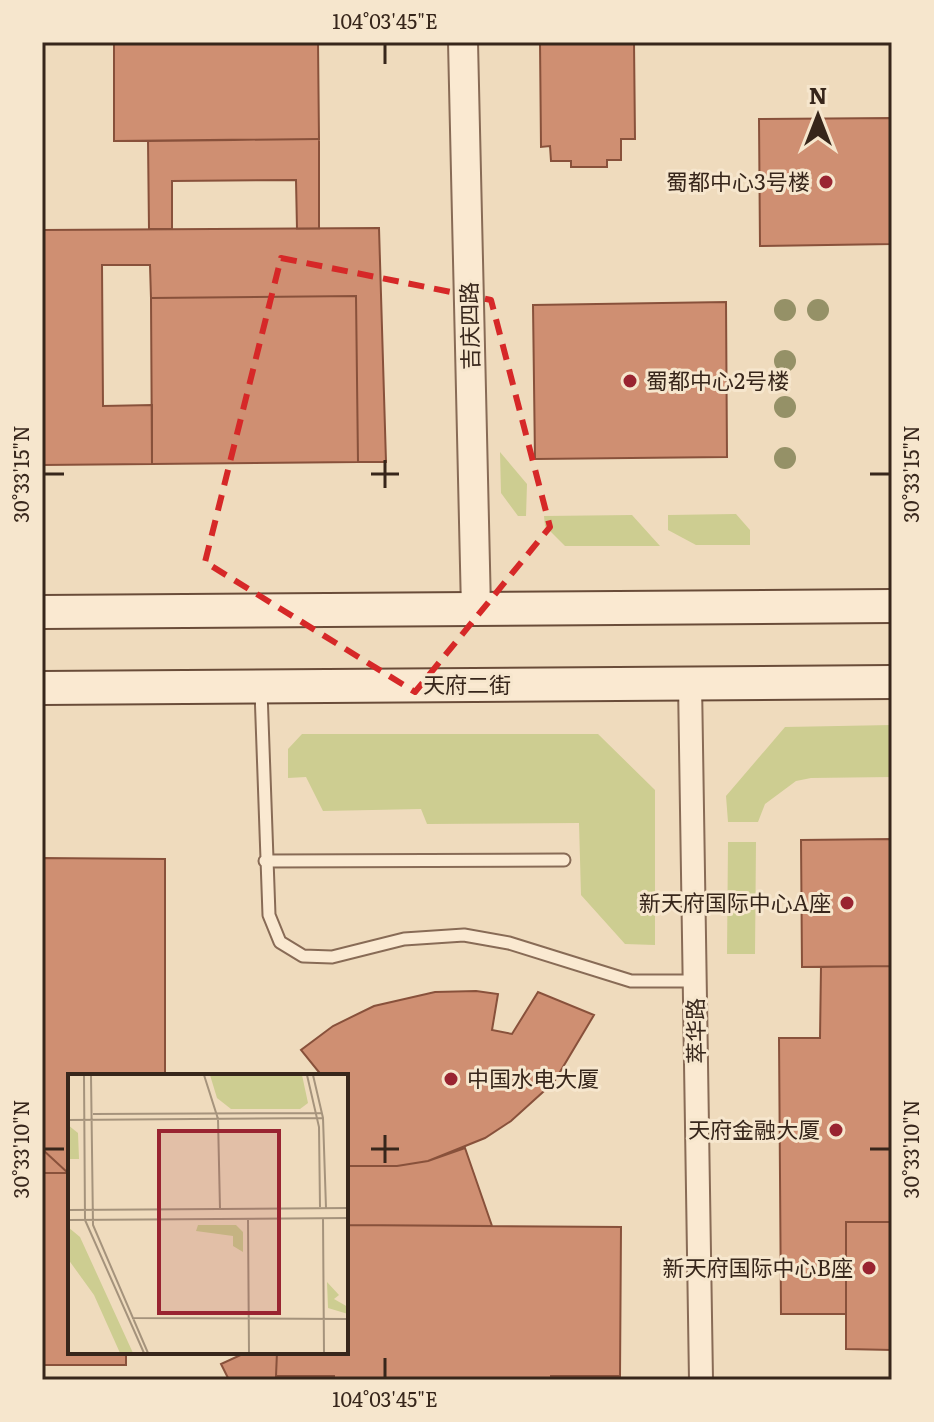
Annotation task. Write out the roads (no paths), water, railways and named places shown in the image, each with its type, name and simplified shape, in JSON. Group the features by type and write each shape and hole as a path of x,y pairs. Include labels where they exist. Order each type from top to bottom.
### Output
{"main road":[{"path":"42,612 892,606"},
{"name":"天府二街","path":"42,688 892,682"}],"street":[{"name":"吉庆四路","path":"463,42 476,609"},
{"name":"萃华路","path":"690,683 701,1380"}],"lane":[{"path":"261,686 269,915 280,942 303,956 332,957 404,939 464,935 509,943 631,981 696,981"},
{"path":"265,861 564,860"}],"place":[{"name":"蜀都中心3号楼","path":"826,182"},
{"name":"蜀都中心2号楼","path":"630,381"},
{"name":"新天府国际中心A座","path":"847,903"},
{"name":"中国水电大厦","path":"451,1079"},
{"name":"天府金融大厦","path":"836,1130"},
{"name":"新天府国际中心B座","path":"869,1268"}]}
